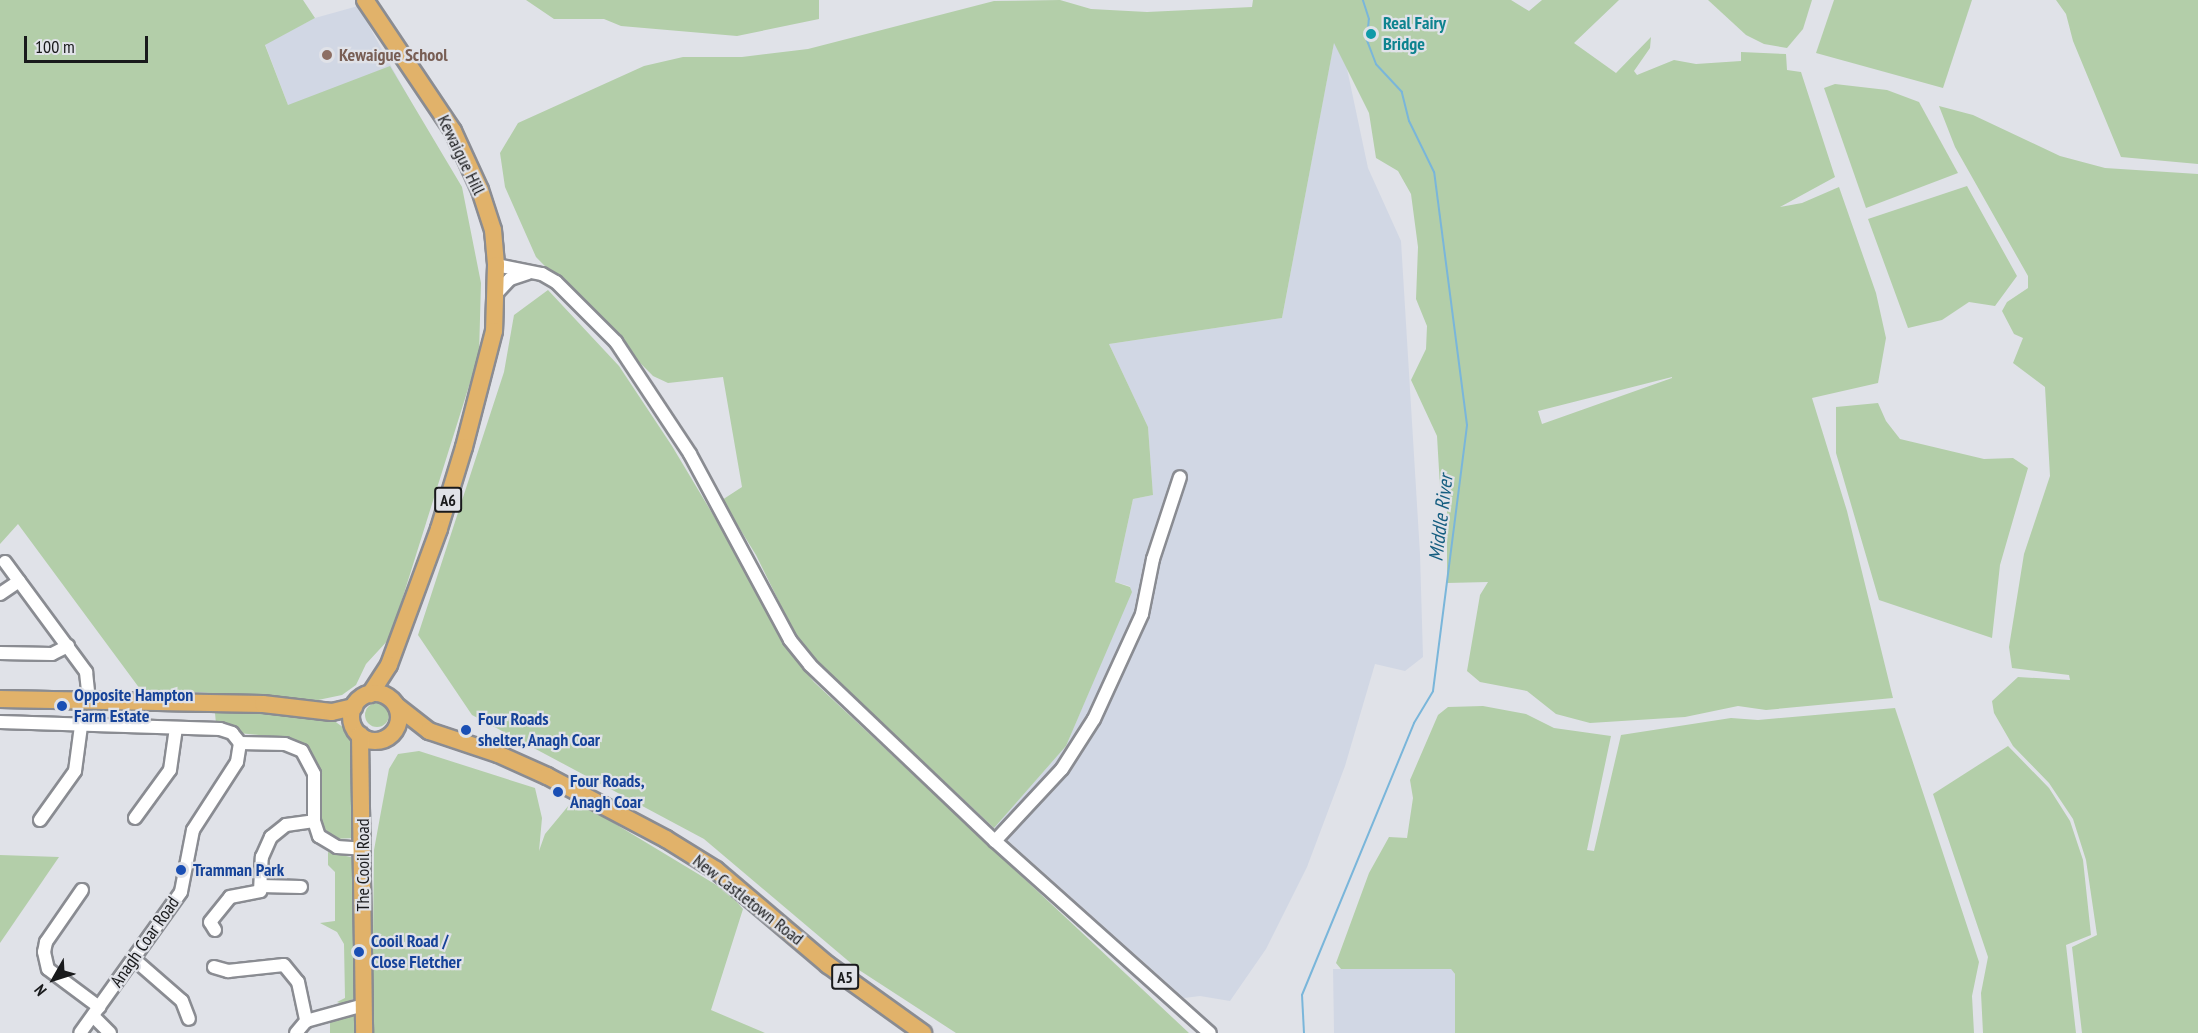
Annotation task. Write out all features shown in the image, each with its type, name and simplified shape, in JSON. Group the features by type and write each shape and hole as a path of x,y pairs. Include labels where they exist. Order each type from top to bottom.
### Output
{"highway":[{"name":"Kewaigue Hill","path":"365,0 453,131 480,190 493,230 496,294"},
{"name":"A6","path":"370,694 389,665 440,529 487,367 496,294"},
{"name":"A6","path":"389,665 394,703"},
{"path":"0,699 263,704 332,712 354,707 370,694 394,703 399,721 363,769"},
{"name":"A5","path":"394,703 429,731"},
{"path":"354,707 357,731"},
{"path":"332,712 357,731 384,739"},
{"name":"The Cooil Road","path":"357,731 363,769 364,1033"},
{"name":"A5","path":"384,739 429,731"},
{"name":"New Castletown Road","path":"429,731 527,767 666,839 716,870 828,965 922,1033"}],"street":[{"path":"496,265 532,271 556,282 616,342 637,369 756,569 790,640 810,665 995,841 1210,1033"},
{"path":"496,294 510,279 532,271"},
{"path":"995,841 1062,769 1094,719 1142,614 1153,559 1180,477"},
{"path":"5,562 68,646 87,665 89,699"},
{"path":"0,594 19,581"},
{"path":"8,648 52,654 68,646"},
{"path":"0,722 220,729 232,733 240,744 285,744 302,752 314,774 314,821 319,836 332,846 363,849"},
{"path":"40,820 75,771 81,726"},
{"path":"140,815 170,770 176,728"},
{"name":"Anagh Coar Road","path":"80,1033 135,960 181,892 195,824 237,762 240,744"},
{"path":"215,930 210,922 221,905 230,897 257,894 261,886 262,857 271,837 286,825 314,821"},
{"path":"261,886 301,887"},
{"path":"82,890 46,942 44,952 48,969 96,1012 111,1033"},
{"path":"135,960 190,1011"},
{"path":"214,967 228,971 284,965 298,982 306,1021"},
{"path":"296,1033 306,1021 364,1005"}],"shaded area":[{"name":"Kewaigue School","path":"358,6 411,102 288,105 265,44 315,18"},
{"path":"1334,42 1346,64 1368,168 1401,241 1420,554 1423,657 1405,671 1375,664 1345,766 1307,867 1266,949 1230,1001 1200,996 1184,998 994,828 1066,746 1131,592 1130,586 1115,582 1133,499 1153,495 1148,427 1109,344 1282,318"},
{"path":"1333,969 1451,969 1455,974 1455,1033 1334,1033"}],"green space":[{"path":"0,0 303,0 315,18 265,45 288,105 390,66 462,187 481,283 479,354 390,638 366,664 356,685 342,695 318,700 196,692 143,693 18,524 0,544"},
{"path":"526,0 819,0 819,19 737,36 621,26 604,19 554,19"},
{"path":"1060,0 1091,9 1147,12 1252,7 1253,0 1511,0 1529,11 1542,0 1619,0 1574,43 1616,73 1651,37 1650,48 1634,71 1637,75 1674,60 1696,64 1741,61 1741,52 1786,54 1787,70 1801,72 1835,177 1780,207 1802,203 1839,187 1876,293 1886,338 1878,383 1812,398 1847,511 1893,698 1766,710 1738,706 1685,717 1590,723 1556,714 1527,691 1480,682 1467,671 1480,595 1488,582 1447,583 1447,504 1440,487 1437,436 1411,380 1426,349 1427,326 1416,299 1418,247 1411,194 1398,171 1376,158 1369,113 1334,43 1282,318 1109,344 1148,427 1153,495 1133,499 1115,582 1130,587 1132,592 1066,746 994,828 816,661 795,634 756,555 722,500 742,487 723,377 668,383 653,376 536,257 505,187 500,153 518,123 644,66 683,57 742,57 808,49 994,1","holes":["1672,377 1542,424 1538,411"]},
{"path":"1708,0 1812,0 1803,29 1787,48 1764,44 1746,35"},
{"path":"1834,0 1972,0 1943,88 1816,53"},
{"path":"2056,0 2198,0 2198,164 2121,157 2073,41 2066,14"},
{"path":"1835,84 1887,90 1919,102 1958,173 1866,208 1824,88"},
{"path":"1939,106 1973,115 2060,156 2105,168 2198,174 2198,1033 2082,1033 2072,947 2097,935 2086,860 2073,819 2049,783 2013,746 1994,713 1992,701 2018,677 2070,680 2069,675 2012,668 2009,647 2024,554 2050,476 2045,387 2013,363 2023,338 2014,334 2002,311 2007,302 2028,288 2028,276 1955,147"},
{"path":"1967,186 2017,276 1995,306 1969,302 1942,320 1908,328 1868,219"},
{"path":"548,290 619,366 672,446 758,590 786,648 814,682 1189,1033 956,1033 859,970 704,839 472,715 418,635 504,372 514,315"},
{"path":"1878,403 1886,421 1900,439 1984,459 2013,458 2028,468 2000,565 1992,638 1879,600 1836,453 1836,407"},
{"path":"377,703 386,706 389,715 386,724 377,727 368,724 365,715 368,706"},
{"path":"1483,706 1526,714 1554,728 1611,736 1587,850 1594,851 1621,735 1731,718 1758,720 1895,708 1979,962 1972,996 1974,1033 1455,1033 1455,974 1451,969 1341,969 1336,963 1369,873 1389,837 1407,838 1413,798 1410,780 1438,715 1448,707"},
{"path":"255,711 333,720 351,733 355,838 334,839 322,825 320,771 303,745 289,738 238,733 216,724 215,713"},
{"path":"2008,746 2049,788 2070,821 2083,860 2091,935 2066,945 2076,1033 1983,1033 1981,993 1988,957 1933,794"},
{"path":"419,751 535,788 542,818 539,851 545,834 574,799 728,892 743,909 711,1010 765,1033 372,1033 374,850 389,769 398,754"},
{"path":"328,852 355,858 355,998 343,1004 337,1002 345,998 344,944 337,932 320,923 335,921 335,872 328,865"},
{"path":"0,855 59,857 0,943"},
{"path":"355,1015 355,1033 330,1033 330,1020"}],"waterway":[{"name":"Middle River","path":"1304,1033 1302,995 1414,723 1433,691 1467,425 1434,172 1409,121 1402,92 1376,64 1367,40 1369,19 1363,0"}],"place":[{"name":"Real Fairy Bridge","path":"1371,34"},
{"name":"Kewaigue School","path":"327,55"},
{"name":"Opposite Hampton Farm Estate","path":"62,706"},
{"name":"Four Roads shelter, Anagh Coar","path":"466,730"},
{"name":"Four Roads, Anagh Coar","path":"558,792"},
{"name":"Tramman Park","path":"181,870"},
{"name":"Cooil Road / Close Fletcher","path":"359,952"}]}
